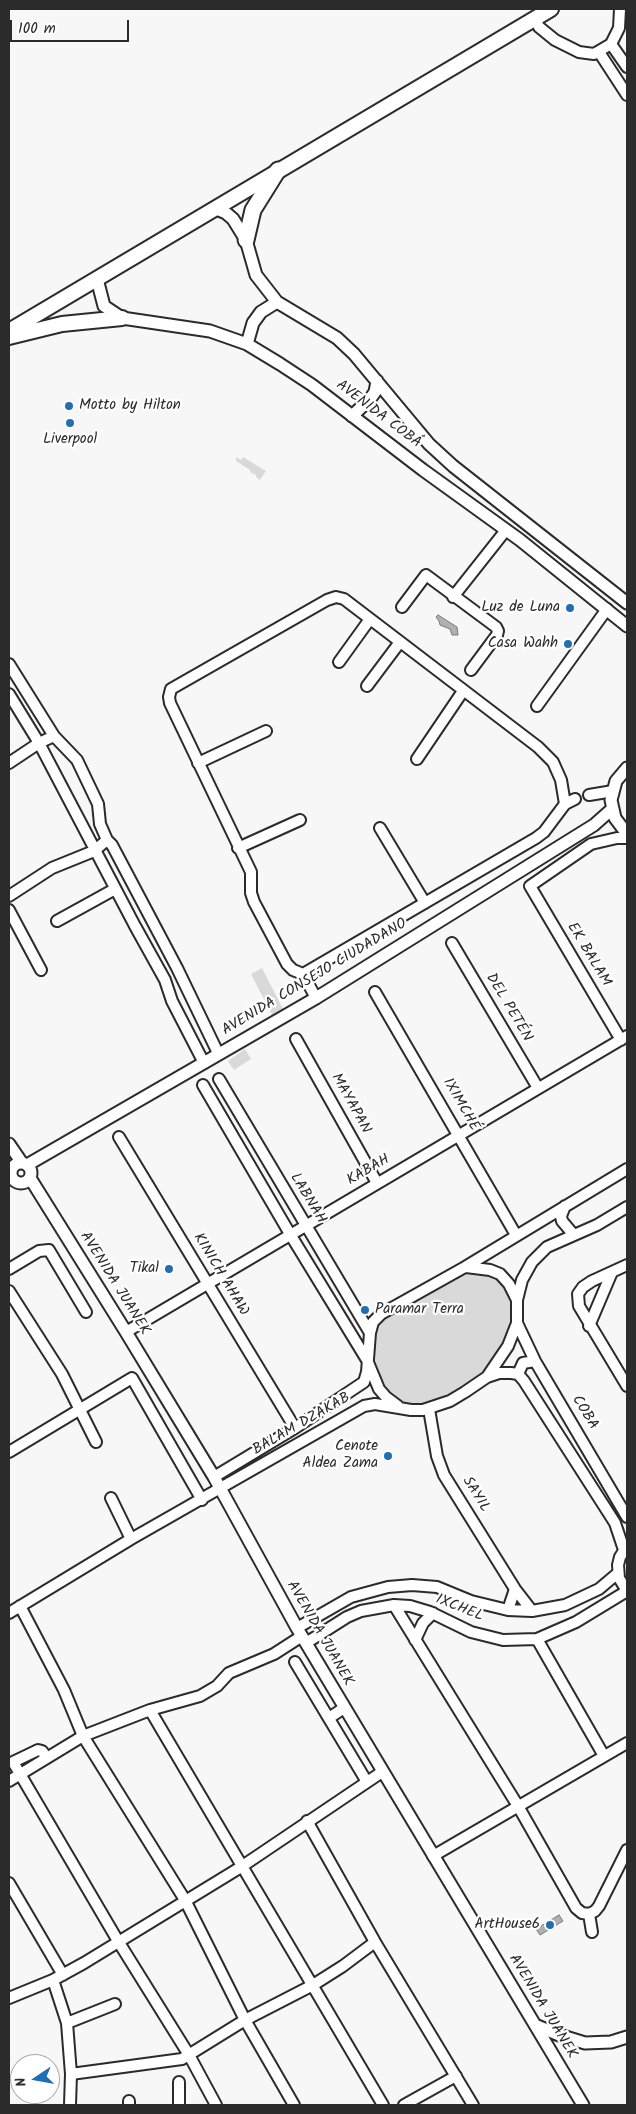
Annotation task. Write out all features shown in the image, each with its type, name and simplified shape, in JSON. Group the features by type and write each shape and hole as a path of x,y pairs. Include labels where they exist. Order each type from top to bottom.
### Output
{"main road":[{"path":"9,331 551,9"},
{"path":"246,240 253,210 278,170"},
{"path":"9,338 62,324 122,318"}],"street":[{"path":"534,19 539,27 555,40 579,52 594,54 611,44 619,28 620,9"},
{"path":"611,44 627,67"},
{"path":"598,52 627,95"},
{"name":"AVENIDA COBÁ","path":"214,208 226,213 233,219 246,240 256,275 277,302 337,338 354,354 429,444 452,466 627,603"},
{"path":"97,279 104,306 122,318"},
{"path":"247,344 253,324 261,312 277,302"},
{"name":"AVENIDA COBÁ","path":"122,318 210,331 247,344 312,384 352,416 506,530 608,609 627,626"},
{"path":"352,416 370,399 377,381"},
{"path":"454,597 506,530"},
{"path":"402,607 426,575 498,630 497,635 471,670"},
{"path":"316,998 303,974 293,970 286,964 254,902 251,893 251,872 170,703 168,697 171,690 327,600 336,597 344,599 463,692 538,747 553,762 561,780 565,804"},
{"path":"537,706 608,609"},
{"path":"339,662 370,619"},
{"path":"367,686 400,642"},
{"path":"9,664 54,736 77,760 98,804 100,824 107,840 112,845 177,968 218,1053"},
{"path":"417,759 463,692"},
{"path":"9,694 39,743 83,826 94,851 166,980 172,1001 204,1063"},
{"path":"198,763 266,731"},
{"path":"9,763 39,743 54,736"},
{"path":"627,768 616,782 613,790 612,809 620,826 627,834"},
{"path":"589,795 613,790"},
{"path":"303,974 536,838 544,832 565,804 574,799"},
{"name":"AVENIDA CONSEJO CIUDADANO","path":"24,1164 316,998 594,825 612,809"},
{"path":"238,848 300,820"},
{"path":"83,826 100,824"},
{"path":"380,828 425,903"},
{"name":"EK BALAM","path":"624,1038 530,886 591,844 617,838 627,838"},
{"path":"9,896 52,868 94,851 107,840"},
{"path":"57,921 115,889"},
{"path":"9,910 41,970"},
{"path":"135,926 150,918"},
{"name":"DEL PETÉN","path":"452,942 538,1088"},
{"path":"166,980 177,968"},
{"name":"IXIMCHÉ","path":"375,992 460,1135 516,1235"},
{"path":"172,1001 192,1001"},
{"name":"KABAH","path":"126,1332 624,1038"},
{"name":"MAYAPAN","path":"296,1039 377,1183"},
{"name":"LABNAH","path":"218,1079 370,1333"},
{"path":"203,1086 290,1234 368,1360 379,1389 401,1408"},
{"name":"KINICH AHAW","path":"119,1137 295,1428"},
{"path":"9,1144 31,1172 30,1178 25,1182 18,1182 13,1179 10,1171 16,1164 24,1164"},
{"path":"214,1477 295,1428 364,1382 370,1333 373,1322 381,1314 464,1267 627,1169"},
{"name":"AVENIDA JUANEK","path":"30,1178 214,1477 301,1636 583,2105"},
{"path":"565,1206 561,1216 562,1221 573,1234"},
{"name":"BALAM DZAKAB","path":"9,1613 131,1539 220,1490 364,1406 375,1404 411,1410 429,1409 450,1401 487,1377 508,1346 517,1323 517,1300 522,1280 532,1262 548,1247 573,1234 597,1225 627,1207"},
{"path":"9,1269 39,1251 49,1250 86,1312"},
{"path":"627,1265 592,1281 583,1287 578,1294 579,1306 589,1326 627,1386"},
{"path":"464,1267 477,1267 500,1274 509,1284 517,1300"},
{"path":"589,1326 612,1272"},
{"path":"9,1291 62,1374 96,1442"},
{"name":"COBA","path":"517,1323 535,1361 627,1517"},
{"path":"518,1374 523,1363 535,1361"},
{"path":"487,1377 499,1373 518,1374"},
{"path":"518,1374 533,1394 615,1523 626,1548 620,1557 618,1573 621,1583 627,1591"},
{"path":"9,1452 132,1378 202,1500"},
{"name":"SAYIL","path":"429,1409 437,1456 444,1475 515,1589 532,1611"},
{"path":"110,1498 131,1539"},
{"path":"9,1781 83,1736 150,1710 200,1696 217,1686 230,1673 274,1654 301,1636 351,1597 368,1591 412,1585 437,1587 471,1601 508,1610 532,1611 572,1602 599,1589 618,1573"},
{"path":"508,1610 515,1589"},
{"path":"368,1591 372,1608"},
{"name":"IXCHEL","path":"301,1636 372,1608 394,1605 410,1606 433,1613 471,1632 503,1640 537,1639 576,1622 627,1591"},
{"path":"572,1602 578,1610 576,1622"},
{"path":"394,1605 518,1806 576,1908 582,1913 589,1914 596,1911 627,1850"},
{"path":"20,1606 64,1690 83,1736 185,1900 245,2020 294,2105"},
{"path":"415,1640 424,1623 433,1613"},
{"path":"537,1639 604,1756"},
{"path":"295,1662 367,1782"},
{"path":"329,1718 344,1708"},
{"path":"150,1710 383,2105"},
{"path":"433,1856 627,1743"},
{"path":"47,1758 42,1751 38,1750 10,1760 118,1941 189,2055 216,2105"},
{"path":"9,1998 58,1978 241,1867 382,1772"},
{"path":"307,1821 375,1942 473,2105"},
{"path":"9,1883 58,1978 67,2023 71,2074 70,2105"},
{"path":"589,1914 592,1932"},
{"path":"71,2074 174,2062 189,2055 245,2020 313,1985 375,1942"},
{"path":"67,2023 115,2004"},
{"path":"535,2025 585,2043 611,2042 627,2037"},
{"path":"404,2105 456,2076"},
{"path":"179,2082 179,2105"}],"shaded area":[{"path":"236,457 241,460 243,457 266,471 260,480 250,470 236,461"},
{"path":"438,615 457,627 458,635 452,635 450,629 440,625 436,617"},
{"path":"262,968 285,1013 274,1019 251,974"},
{"path":"245,1049 251,1059 234,1070 228,1061"},
{"path":"466,1269 499,1276 514,1299 514,1324 504,1345 485,1372 471,1384 427,1405 406,1406 388,1393 374,1374 370,1359 375,1322"},
{"name":"ArtHouse6","path":"559,1915 563,1921 540,1935 536,1929"}],"place":[{"name":"Motto by Hilton","path":"69,406"},
{"name":"Liverpool","path":"70,423"},
{"name":"Luz de Luna","path":"570,608"},
{"name":"Casa Wahh","path":"568,644"},
{"name":"Tikal","path":"169,1269"},
{"name":"Paramar Terra","path":"365,1310"},
{"name":"Cenote Aldea Zama","path":"388,1456"},
{"name":"ArtHouse6","path":"550,1925"}]}
